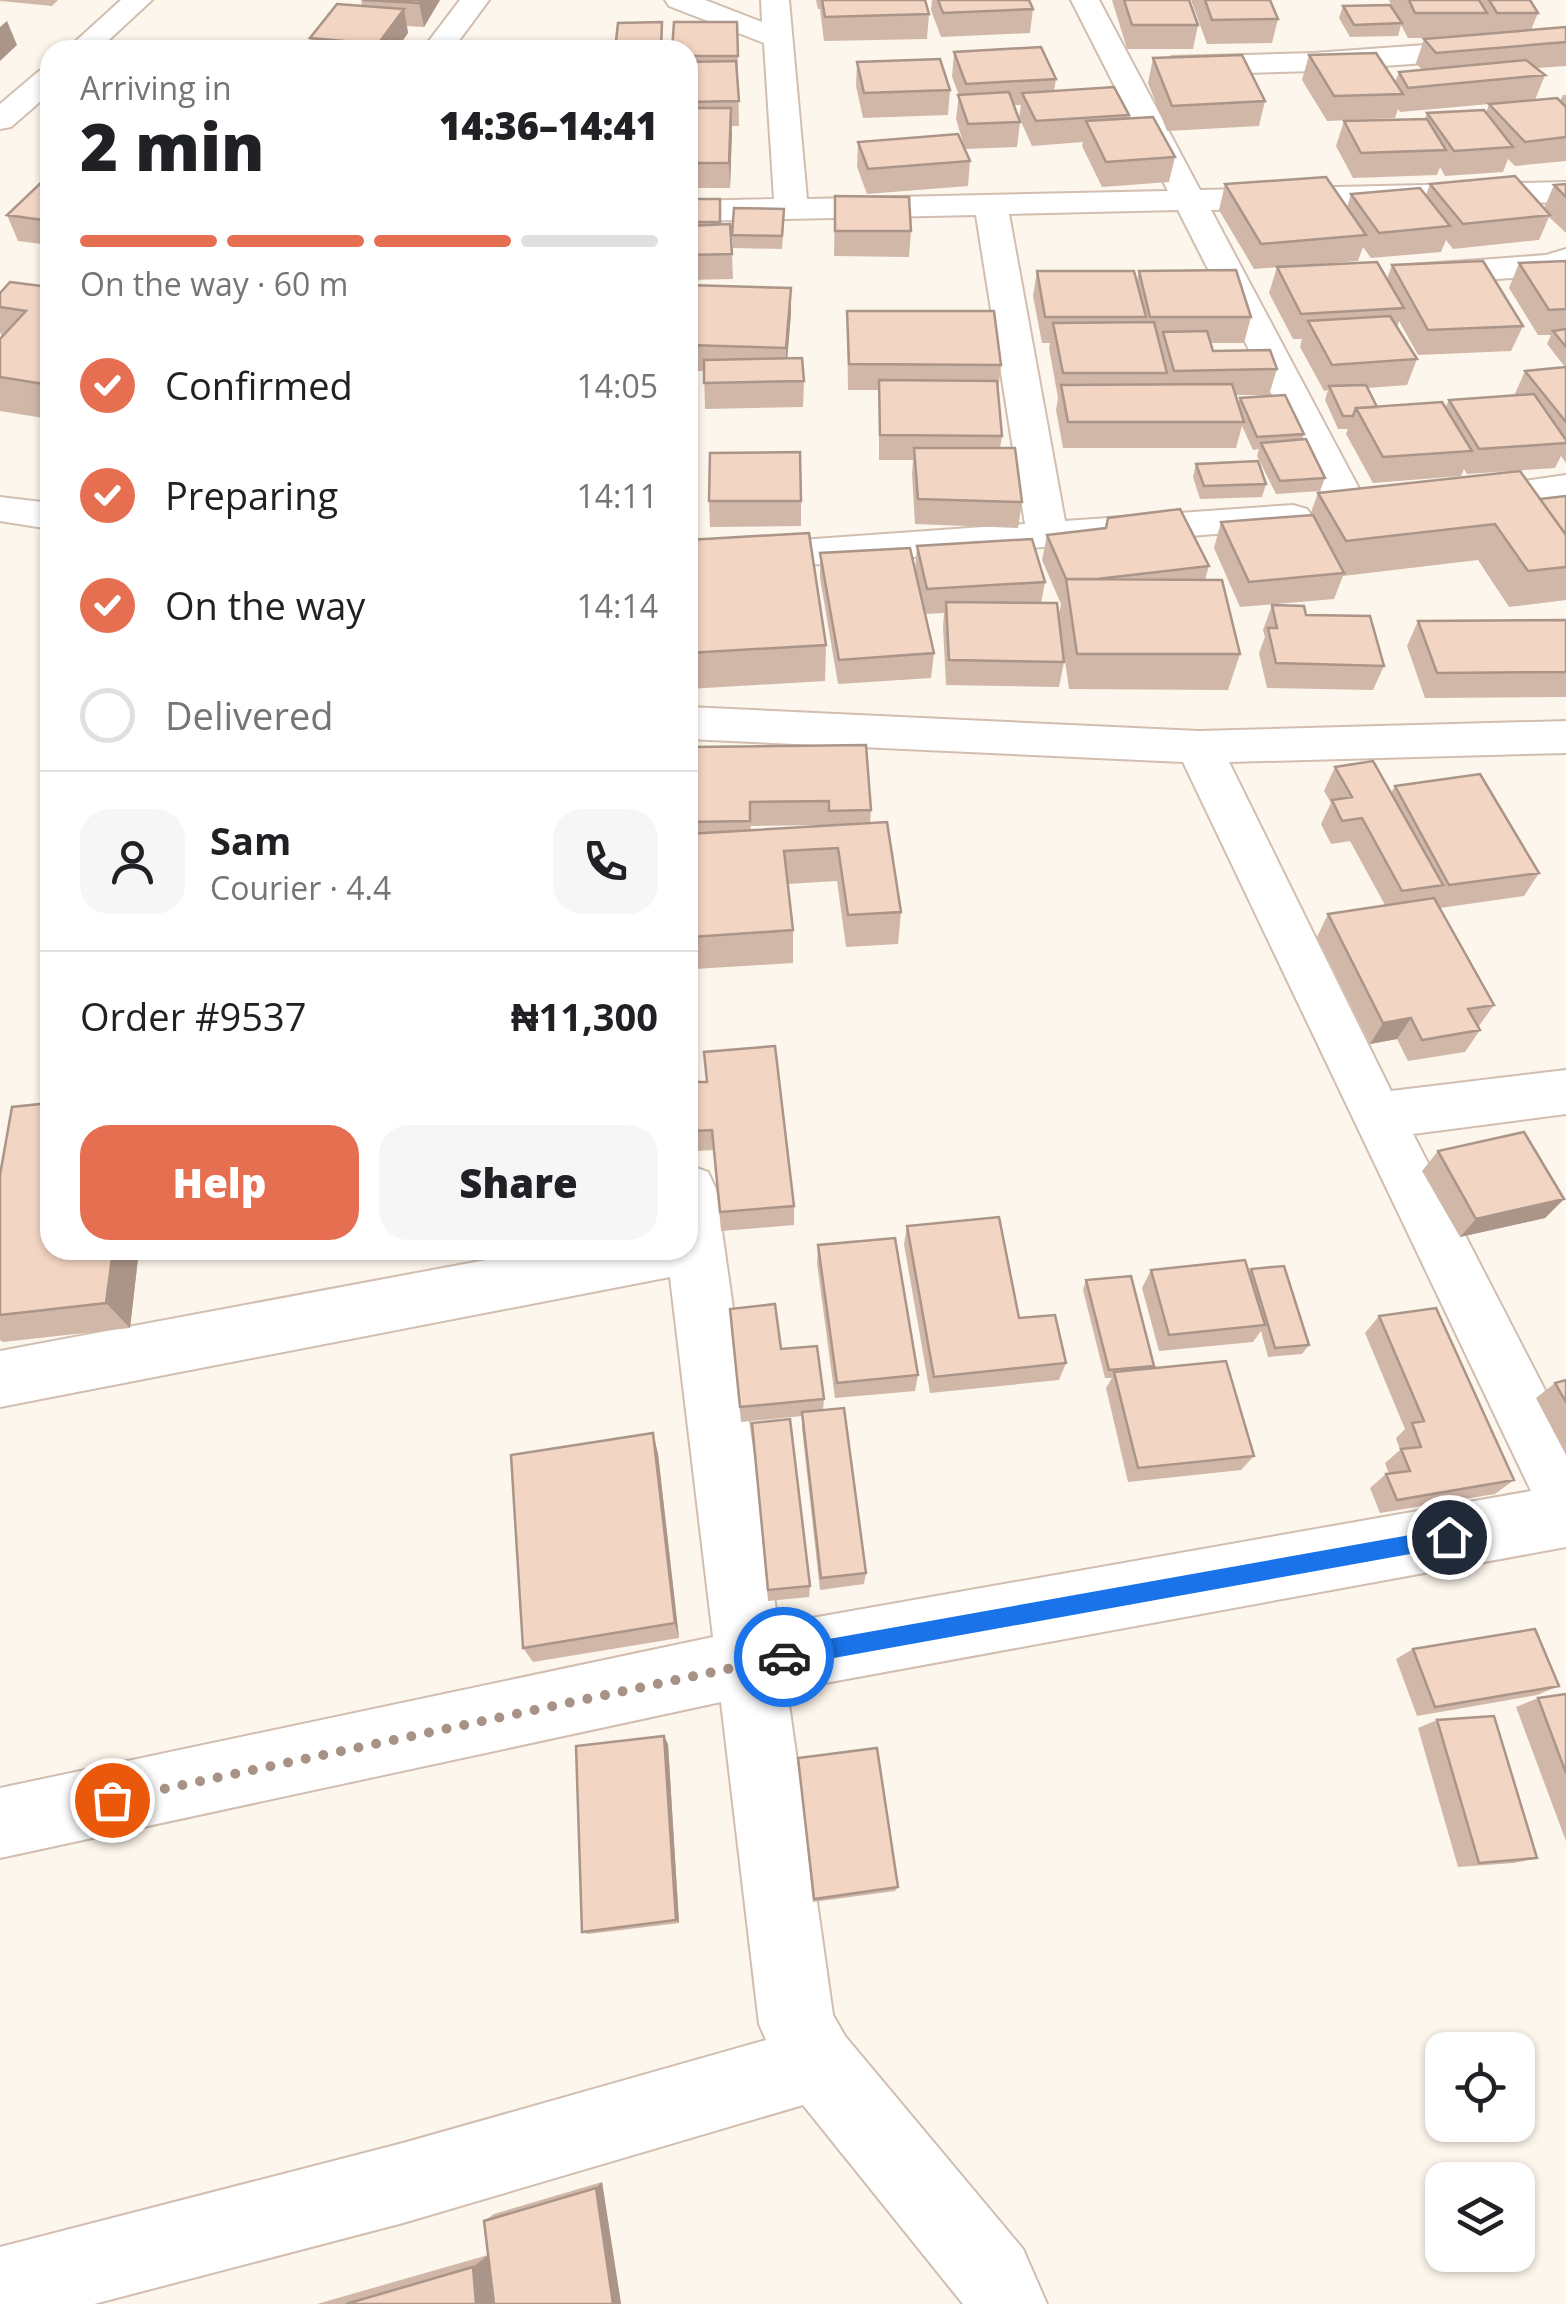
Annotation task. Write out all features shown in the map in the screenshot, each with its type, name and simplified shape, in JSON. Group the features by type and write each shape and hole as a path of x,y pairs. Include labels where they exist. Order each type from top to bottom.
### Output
{"street":[{"path":"92,40 138,0"},
{"path":"445,40 475,0"},
{"path":"679,0 778,38"},
{"path":"775,0 791,210"},
{"path":"1085,0 1234,288 1386,510"},
{"path":"1118,67 1314,62 1566,43 1551,12"},
{"path":"0,120 40,86"},
{"path":"1374,278 1553,265 1559,244 1516,192"},
{"path":"698,211 1185,197 1566,192"},
{"path":"992,204 1047,536"},
{"path":"1234,288 1274,285"},
{"path":"698,560 1386,510 1566,487"},
{"path":"698,723 1199,747 1566,736"},
{"path":"1199,747 1376,1116 1566,1496"},
{"path":"1376,1116 1566,1092"},
{"path":"0,1379 559,1260"},
{"path":"690,1260 798,2024 818,2064 994,2278 1006,2304"},
{"path":"0,1824 749,1663 1566,1516"},
{"path":"0,2288 404,2184 818,2064"}],"building":[{"path":"363,0 422,0 419,3"},
{"path":"822,0 925,0 929,14 825,17"},
{"path":"938,0 1029,0 1033,9 943,13"},
{"path":"1124,0 1189,0 1198,25 1132,25"},
{"path":"1205,0 1270,0 1278,19 1212,20"},
{"path":"1409,0 1479,0 1487,13 1415,13"},
{"path":"1489,0 1530,0 1538,13 1497,13"},
{"path":"337,4 404,9 381,40 310,38"},
{"path":"1390,5 1402,23 1354,25 1343,6"},
{"path":"662,22 661,40 616,40 618,23"},
{"path":"674,22 737,22 738,56 698,56 698,40 673,40"},
{"path":"1566,27 1566,42 1436,53 1424,39"},
{"path":"1041,47 1056,79 966,84 954,52"},
{"path":"1376,53 1403,94 1334,96 1309,55"},
{"path":"1242,55 1265,101 1172,106 1153,58"},
{"path":"940,59 950,90 864,93 857,62"},
{"path":"1526,60 1545,75 1408,88 1399,72"},
{"path":"736,61 739,101 698,102 698,62"},
{"path":"1114,87 1129,115 1036,121 1022,93"},
{"path":"1009,92 1020,122 968,124 958,95"},
{"path":"1557,98 1566,107 1566,137 1525,142 1489,104"},
{"path":"698,108 731,108 729,163 698,163"},
{"path":"1484,110 1513,147 1454,151 1427,113"},
{"path":"1153,117 1175,157 1106,162 1086,121"},
{"path":"1427,119 1446,150 1361,153 1344,121"},
{"path":"958,134 970,161 868,169 858,142"},
{"path":"1515,176 1550,215 1463,224 1430,184"},
{"path":"1326,177 1366,235 1261,244 1225,184"},
{"path":"40,184 40,220 7,215"},
{"path":"1566,184 1566,197 1554,185"},
{"path":"1420,188 1450,226 1379,233 1351,194"},
{"path":"835,196 909,197 911,231 835,231"},
{"path":"698,199 720,199 720,222 698,222"},
{"path":"734,208 784,209 782,236 732,235"},
{"path":"730,224 732,254 698,255 698,226"},
{"path":"1483,261 1523,326 1428,330 1392,265"},
{"path":"1566,261 1566,309 1549,310 1519,263"},
{"path":"1377,262 1404,308 1301,314 1277,267"},
{"path":"1236,270 1251,317 1150,317 1139,271"},
{"path":"1037,271 1134,271 1146,317 1045,317"},
{"path":"10,282 40,286 40,383 0,377 0,339 26,311 0,307 0,293"},
{"path":"698,285 791,288 786,348 698,345"},
{"path":"847,311 994,311 1001,365 849,364"},
{"path":"1390,316 1417,359 1332,365 1308,321"},
{"path":"1154,322 1167,373 1063,373 1053,323"},
{"path":"1566,329 1566,347 1553,331"},
{"path":"1207,331 1213,351 1270,350 1277,369 1174,371 1163,332"},
{"path":"802,358 804,381 704,383 704,360"},
{"path":"1566,367 1566,422 1525,371"},
{"path":"879,380 997,381 1002,436 880,435"},
{"path":"1232,384 1244,422 1068,422 1061,385"},
{"path":"1366,385 1377,407 1356,408 1353,416 1343,416 1329,386"},
{"path":"1534,394 1566,443 1479,449 1449,400"},
{"path":"1285,395 1304,434 1257,437 1240,398"},
{"path":"1442,402 1472,451 1383,457 1356,408"},
{"path":"1306,439 1325,478 1280,481 1261,443"},
{"path":"914,448 1015,448 1022,502 918,499"},
{"path":"800,452 801,501 709,501 710,453"},
{"path":"1258,461 1266,484 1204,486 1196,464"},
{"path":"1520,471 1566,535 1566,567 1528,571 1495,524 1346,541 1318,493"},
{"path":"1566,496 1566,535 1540,499"},
{"path":"1180,509 1209,566 1066,579 1047,535 1106,528 1108,518"},
{"path":"1313,515 1344,573 1249,582 1221,522"},
{"path":"809,533 826,645 698,652 698,539"},
{"path":"1032,539 1045,582 927,589 917,546"},
{"path":"910,548 934,653 839,660 820,553"},
{"path":"1066,579 1222,580 1240,654 1077,654"},
{"path":"946,602 1057,603 1064,662 949,660"},
{"path":"1272,605 1304,606 1306,615 1370,616 1384,666 1276,663 1268,628 1277,628"},
{"path":"1566,620 1566,672 1437,673 1418,621"},
{"path":"866,745 871,810 829,811 829,801 750,802 750,821 698,822 698,747"},
{"path":"1373,761 1443,885 1402,891 1362,818 1342,821 1332,800 1352,797 1335,767"},
{"path":"1480,774 1539,873 1449,885 1395,786"},
{"path":"887,822 901,912 848,915 838,848 784,851 793,930 698,937 698,833"},
{"path":"1434,898 1494,1005 1468,1009 1480,1030 1422,1040 1411,1018 1383,1023 1328,914"},
{"path":"775,1046 794,1206 720,1212 712,1130 698,1131 698,1082 707,1082 704,1052"},
{"path":"40,1104 40,1260 112,1260 106,1303 0,1315 0,1175 12,1107"},
{"path":"1524,1132 1564,1199 1476,1219 1438,1151"},
{"path":"999,1217 1019,1318 1055,1315 1066,1363 934,1377 907,1226"},
{"path":"895,1238 918,1375 837,1383 818,1245"},
{"path":"1245,1260 1265,1325 1169,1335 1151,1270"},
{"path":"1284,1266 1309,1345 1275,1348 1251,1269"},
{"path":"1131,1276 1154,1366 1109,1370 1086,1280"},
{"path":"775,1304 781,1349 817,1346 824,1399 740,1407 730,1309"},
{"path":"1436,1308 1514,1480 1397,1500 1386,1474 1410,1471 1401,1449 1421,1447 1412,1423 1424,1421 1379,1316"},
{"path":"1226,1361 1254,1456 1138,1468 1114,1372"},
{"path":"1566,1380 1566,1402 1555,1383"},
{"path":"844,1408 866,1573 821,1578 802,1412"},
{"path":"790,1419 810,1586 768,1590 752,1423"},
{"path":"653,1433 675,1623 523,1648 511,1455"},
{"path":"1535,1629 1559,1686 1435,1707 1413,1649"},
{"path":"1566,1694 1566,1773 1538,1698"},
{"path":"1494,1716 1537,1858 1479,1863 1437,1720"},
{"path":"664,1736 676,1920 582,1932 576,1746"},
{"path":"877,1748 898,1887 814,1899 798,1758"},
{"path":"596,2188 613,2304 494,2304 484,2221"},
{"path":"473,2267 476,2304 346,2304"}],"way so far":[{"path":"112,1800 784,1657"}],"route":[{"path":"784,1657 1449,1537"}]}
